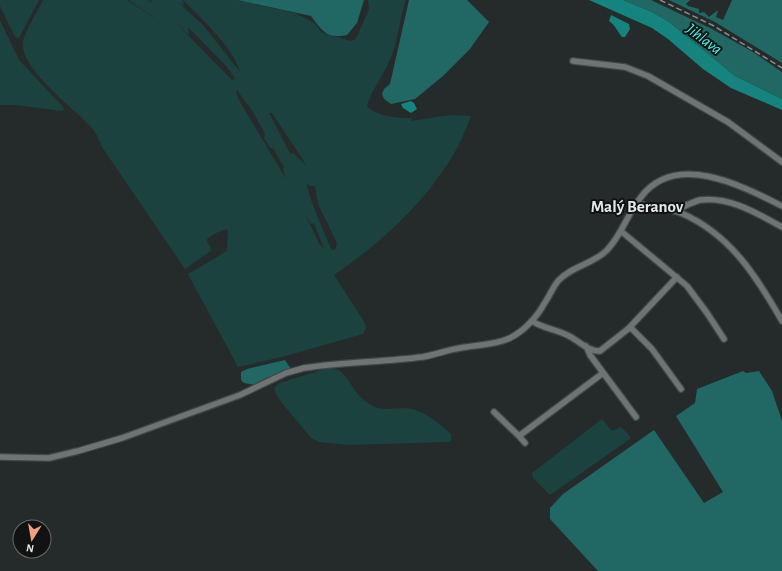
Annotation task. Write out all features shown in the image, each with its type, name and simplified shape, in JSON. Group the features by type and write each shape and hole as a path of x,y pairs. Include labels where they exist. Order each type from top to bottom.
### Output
{"street":[{"path":"573,61 624,67 648,76 728,122 782,162"},
{"path":"0,457 49,458 78,452 122,438 240,395 286,373 323,365 423,357 447,350 498,342 510,338 532,321 558,281 569,272 606,252 622,232 637,203 648,189 663,180 689,174 700,174 720,179 782,206"},
{"path":"674,211 699,200 721,202 743,207 782,228"},
{"path":"637,203 655,209 674,211 689,217 713,232 735,251 756,278 782,321"},
{"path":"622,232 677,277 691,291 724,339"},
{"path":"532,321 538,325 568,335 596,351 600,351 630,327 677,277"},
{"path":"630,327 652,349 681,389"},
{"path":"586,346 590,355 636,417"},
{"path":"519,436 603,373"},
{"path":"494,412 525,443"}],"shaded area":[{"path":"0,0 39,0 19,38 15,37 0,6"},
{"path":"43,0 127,0 160,22 129,0 148,0 153,4 150,0 183,0 238,0 295,13 311,21 321,32 351,41 356,39 369,9 368,0 406,0 394,50 371,95 367,107 383,115 412,118 411,121 449,115 471,116 462,139 453,155 439,177 426,193 398,224 367,251 334,275 365,323 366,328 363,334 282,357 238,367 188,274 227,251 228,231 226,229 207,239 212,250 185,269 102,147 94,130 50,88 30,64 24,52 24,37","holes":["183,0 224,43 236,62 240,72 203,25 178,2 184,6","174,21 189,35 188,27 225,65 235,78 232,80","237,90 253,112 265,134 264,138 270,148 273,148 284,167 283,170 286,179 240,102 236,92","269,113 272,113 307,166 292,152 291,155","306,183 310,186 315,186 318,204 337,243 335,250 331,249 312,203","304,212 311,224 314,223 324,249 320,245"]},
{"path":"238,0 364,0 357,23 347,35 334,36 322,30 311,16"},
{"path":"409,0 467,0 489,22 470,49 443,76 415,99 391,104 384,99 382,94 384,89 390,84"},
{"path":"589,0 623,0 652,12 669,22 735,76 782,99 782,110 731,88 703,69 668,39 652,28"},
{"path":"623,0 651,0 712,29 753,52 782,72 782,99 735,76 669,22 652,12"},
{"path":"669,0 690,0 686,4 688,6 699,9 699,13 704,12 709,17 718,10 716,17 723,20 732,0 782,0 782,63 715,22"},
{"path":"611,15 629,24 630,29 625,37 622,37 609,21"},
{"path":"0,20 19,60 64,108 63,111 15,105 0,105"},
{"path":"411,101 417,109 411,113 403,108 401,104"},
{"path":"285,360 291,369 264,379 255,385 244,383 241,380 241,372 247,369"},
{"path":"328,368 339,370 364,401 370,405 381,409 403,408 416,410 423,413 435,420 451,434 451,440 449,442 349,445 319,442 311,438 278,398 274,388 279,383"},
{"path":"743,371 746,373 759,371 772,391 782,421 782,571 598,571 550,519 550,508 563,494 654,430 704,503 723,492 676,416 695,403 697,389"},
{"path":"602,419 612,431 621,427 630,436 630,439 550,495 533,478 532,473"}],"railway":[{"path":"660,0 714,26 782,68"}],"district":[{"name":"Malý Beranov","path":"637,206"}],"water label":[{"name":"Jihlava","path":"704,39"}]}
